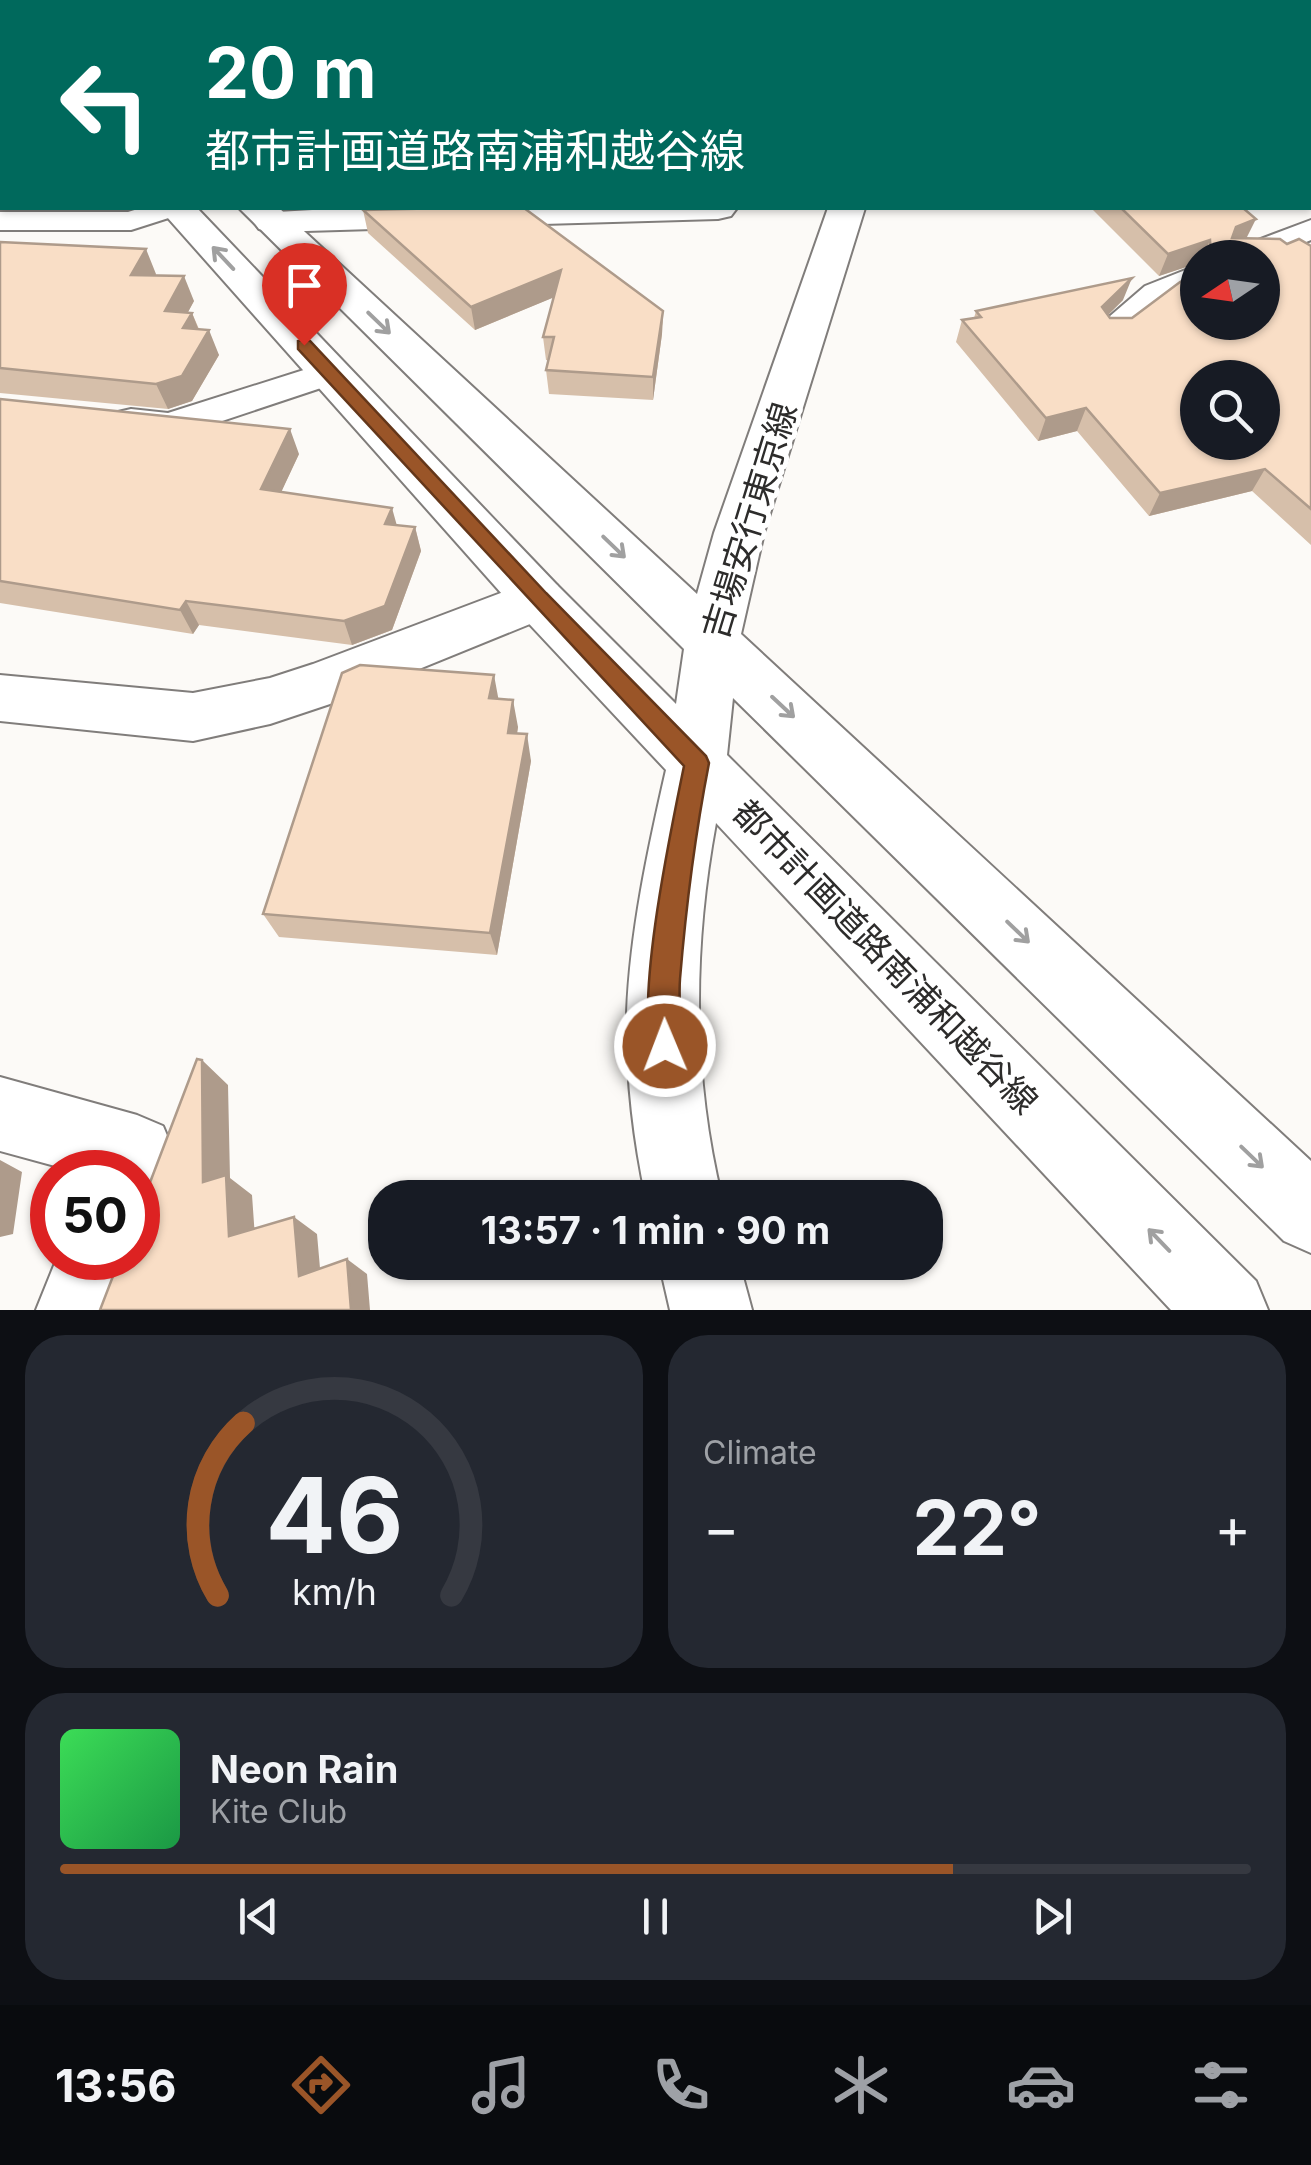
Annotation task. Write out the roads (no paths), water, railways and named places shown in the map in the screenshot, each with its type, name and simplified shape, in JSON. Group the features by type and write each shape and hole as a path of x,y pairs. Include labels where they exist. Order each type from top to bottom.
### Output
{"street":[{"name":"都市計画道路南浦和越谷線","path":"176,210 538,599 1227,1310"},
{"path":"265,214 567,210"},
{"name":"吉場安行東京線","path":"680,1180 672,1144 662,1013 678,858 697,763 712,640 739,534 846,210"},
{"path":"265,214 1311,1214"},
{"path":"0,698 192,716 270,701 328,682 538,599"},
{"path":"0,1114 131,1150"},
{"path":"76,1310 88,1280"},
{"path":"704,1280 711,1310"}],"lane":[{"path":"0,221 130,221 167,210"},
{"path":"1280,242 1311,229"},
{"path":"1114,330 1157,293 1180,283"},
{"path":"94,418 170,425 330,373"}]}
